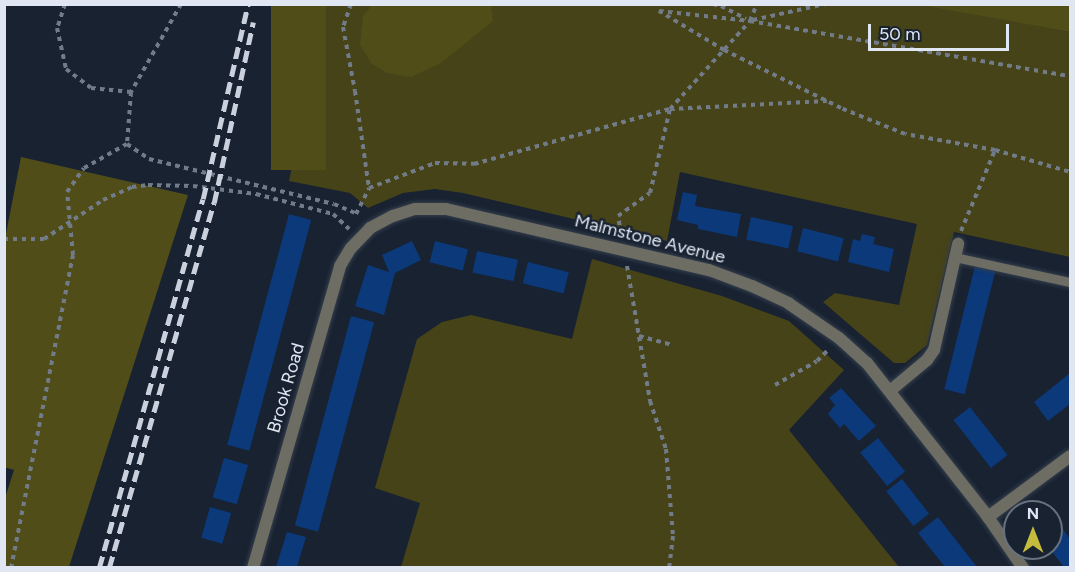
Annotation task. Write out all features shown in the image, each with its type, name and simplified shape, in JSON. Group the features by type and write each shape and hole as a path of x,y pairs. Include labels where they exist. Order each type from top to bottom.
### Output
{"street":[{"name":"Malmstone Avenue","path":"370,228 393,216 415,209 446,208 709,270 752,286 788,303 839,338 867,363 891,390 988,517 1023,567"},
{"name":"Brook Road","path":"253,567 340,266 351,248 370,228"},
{"path":"891,390 927,360 934,350 958,243"},
{"path":"988,517 1071,456"}],"lane":[{"path":"955,257 1071,282"}],"path":[{"path":"65,4 57,28 66,69 91,88 131,92"},
{"path":"127,144 131,92 181,4"},
{"path":"127,144 149,159 334,204 356,214 369,188 356,91 343,27 351,4"},
{"path":"712,4 721,6 750,21 825,4"},
{"path":"620,230 618,216 650,193 670,109 750,21 757,4"},
{"path":"1071,76 750,21 659,11 724,50 828,101 905,134 995,150 1071,172"},
{"path":"369,188 435,163 474,164 670,109 828,101"},
{"path":"11,567 73,255 68,192 84,168 127,144"},
{"path":"958,243 962,227 995,150"},
{"path":"4,239 44,239 103,200 132,187 182,186 256,194 333,214 349,229"},
{"path":"620,262 627,264 650,401 666,449 673,536 669,567"},
{"path":"639,336 673,345"},
{"path":"775,385 817,361 839,338"}],"shaded area":[{"path":"921,4 1070,32 1070,257 954,232 927,345 905,363 894,363 823,302 835,293 899,305 917,224 680,172 667,241 463,193 435,189 403,193 368,208 350,193 289,181 326,5"},
{"path":"271,5 326,5 326,170 271,170"},
{"path":"372,5 491,5 493,21 441,63 411,77 387,73 371,63 360,45 363,16"},
{"path":"921,5 1070,5 1070,32"},
{"path":"21,157 188,195 69,567 5,567 5,498 14,470 4,467 4,244"},
{"path":"592,259 722,296 789,321 844,370 789,430 899,567 401,567 420,503 375,488 417,339 442,322 471,315 572,339"}],"building":[{"path":"683,192 697,195 695,206 741,214 737,237 698,229 698,225 677,220"},
{"path":"289,214 311,220 249,451 227,445"},
{"path":"751,217 793,226 788,248 746,239"},
{"path":"803,228 844,238 838,261 797,251"},
{"path":"862,234 875,237 873,244 894,249 889,272 848,262 853,239 860,241"},
{"path":"412,241 421,260 395,273 384,315 355,306 368,265 389,272 382,255"},
{"path":"435,241 468,249 463,271 430,262"},
{"path":"477,251 518,260 514,281 472,273"},
{"path":"528,262 569,272 563,294 523,283"},
{"path":"975,266 995,271 965,394 944,389"},
{"path":"351,316 374,322 318,532 295,526"},
{"path":"1070,373 1070,404 1048,421 1034,402"},
{"path":"841,388 876,426 859,441 844,424 840,428 828,414 835,405 829,398"},
{"path":"970,407 1008,455 991,468 953,420"},
{"path":"878,438 905,471 887,486 860,452"},
{"path":"224,458 248,465 237,504 213,497"},
{"path":"902,479 929,514 913,526 886,491"},
{"path":"210,507 231,513 222,544 201,538"},
{"path":"938,517 977,567 945,567 918,533"},
{"path":"1063,529 1070,539 1070,567 1064,567 1058,560 1063,560"},
{"path":"287,532 306,537 297,567 276,567"}],"railway":[{"path":"99,568 203,199 248,4"},
{"path":"109,568 214,203 253,22"}]}
